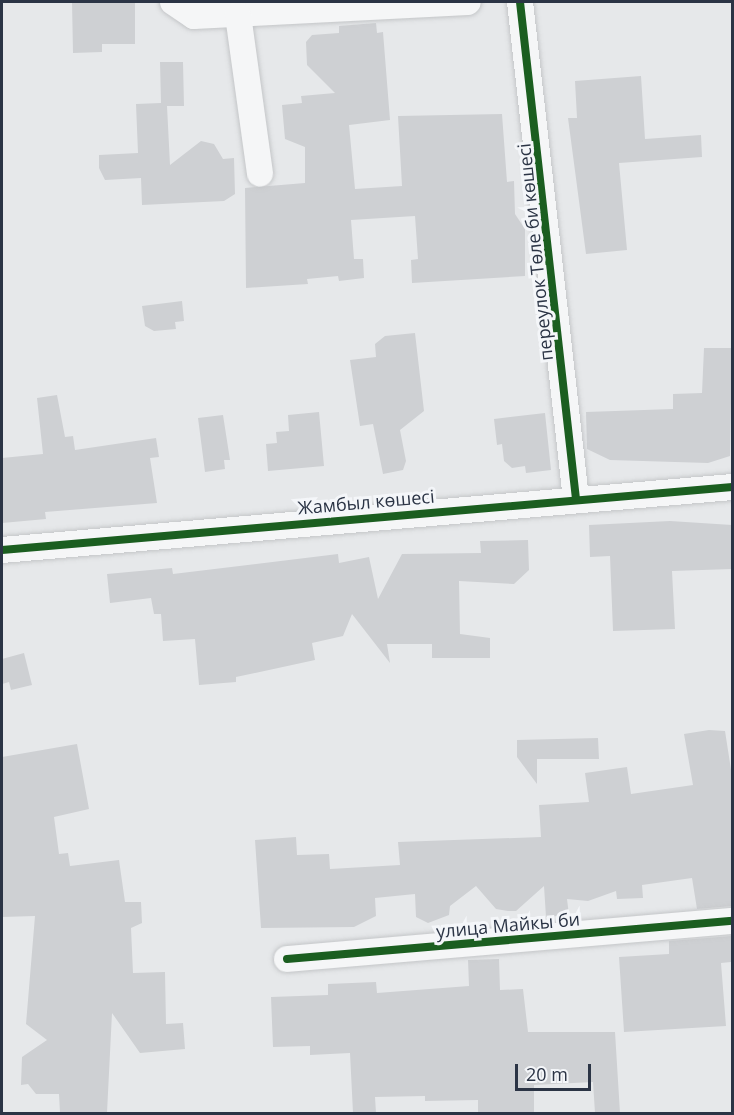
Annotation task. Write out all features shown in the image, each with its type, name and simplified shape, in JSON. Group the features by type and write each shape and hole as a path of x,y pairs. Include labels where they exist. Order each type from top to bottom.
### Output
{"street":[{"path":"172,2 194,16 468,2"},
{"name":"переулок Төле би көшесі","path":"520,2 576,499"},
{"path":"238,15 260,173"},
{"name":"Жамбыл көшесі","path":"2,550 732,487"},
{"name":"улица Майкы би","path":"287,959 732,921"}],"building":[{"path":"72,2 135,2 135,44 102,44 102,52 73,53"},
{"path":"376,23 377,33 383,32 390,120 349,125 355,189 402,186 398,116 502,114 507,182 514,181 515,214 525,229 525,276 412,283 411,260 418,259 415,216 351,220 354,259 363,259 364,278 339,281 338,276 307,279 308,284 246,288 245,188 305,183 305,147 285,139 282,105 302,103 301,96 335,93 307,65 306,42 312,35 339,33 339,26"},
{"path":"160,62 183,62 184,106 167,106 170,165 201,141 214,144 223,159 234,158 235,194 224,201 142,205 141,178 105,180 99,168 99,155 138,153 136,104 161,103"},
{"path":"641,76 645,139 701,135 702,157 619,163 627,250 586,254 568,118 577,118 575,81"},
{"path":"182,301 184,321 175,322 176,329 154,331 145,326 142,306"},
{"path":"415,333 424,411 400,430 406,461 403,470 383,474 373,424 360,426 350,360 376,357 375,344 385,336"},
{"path":"704,348 732,348 730,456 708,463 610,460 587,449 586,412 673,409 673,394 702,393"},
{"path":"57,395 65,437 73,436 75,450 156,438 159,457 150,458 157,503 45,512 46,519 2,523 2,458 43,454 37,398"},
{"path":"319,412 324,466 268,471 266,444 277,443 276,432 289,431 288,415"},
{"path":"545,413 551,470 526,473 525,466 512,468 504,461 502,444 497,445 494,419"},
{"path":"223,415 230,460 224,460 225,469 205,472 198,418"},
{"path":"670,521 732,525 732,569 672,571 675,629 613,631 610,556 590,557 589,525"},
{"path":"528,540 529,570 514,584 459,581 460,634 490,638 490,658 432,658 432,644 387,644 390,663 352,614 343,636 312,643 315,660 236,677 236,682 199,685 195,639 163,641 161,614 154,614 151,598 110,603 107,574 172,568 173,574 338,554 339,563 369,557 378,599 402,554 481,553 480,541"},
{"path":"24,653 32,685 11,690 9,682 2,684 2,659"},
{"path":"709,730 725,731 732,776 732,906 697,909 692,878 642,885 643,898 617,899 616,891 588,901 567,899 569,915 546,917 544,886 516,911 508,911 496,909 476,886 450,906 449,915 428,923 416,917 415,894 375,898 376,916 354,927 261,928 255,840 296,837 297,855 329,854 330,869 400,865 398,842 541,837 539,805 589,802 585,773 627,767 631,794 693,785 684,734"},
{"path":"598,738 599,759 537,759 537,784 517,757 517,740"},
{"path":"77,744 89,809 54,817 59,854 68,853 70,866 119,860 125,902 141,902 142,923 131,928 133,973 165,972 166,1024 183,1023 185,1049 140,1053 112,1013 107,1113 60,1113 59,1094 36,1094 28,1084 21,1085 22,1057 47,1040 26,1024 35,916 2,917 2,757"},
{"path":"732,936 731,962 721,963 726,1026 624,1032 619,957 669,954 669,941"},
{"path":"499,959 500,990 523,989 528,1032 615,1032 620,1113 595,1113 593,1082 534,1085 534,1113 478,1113 478,1100 425,1101 425,1096 375,1097 376,1113 353,1113 350,1053 310,1055 310,1046 273,1047 271,997 328,995 328,984 376,982 377,993 469,986 468,960"}],"cycle path":[{"path":"520,2 576,499"},
{"path":"2,550 732,487"},
{"path":"287,959 732,921"}]}
